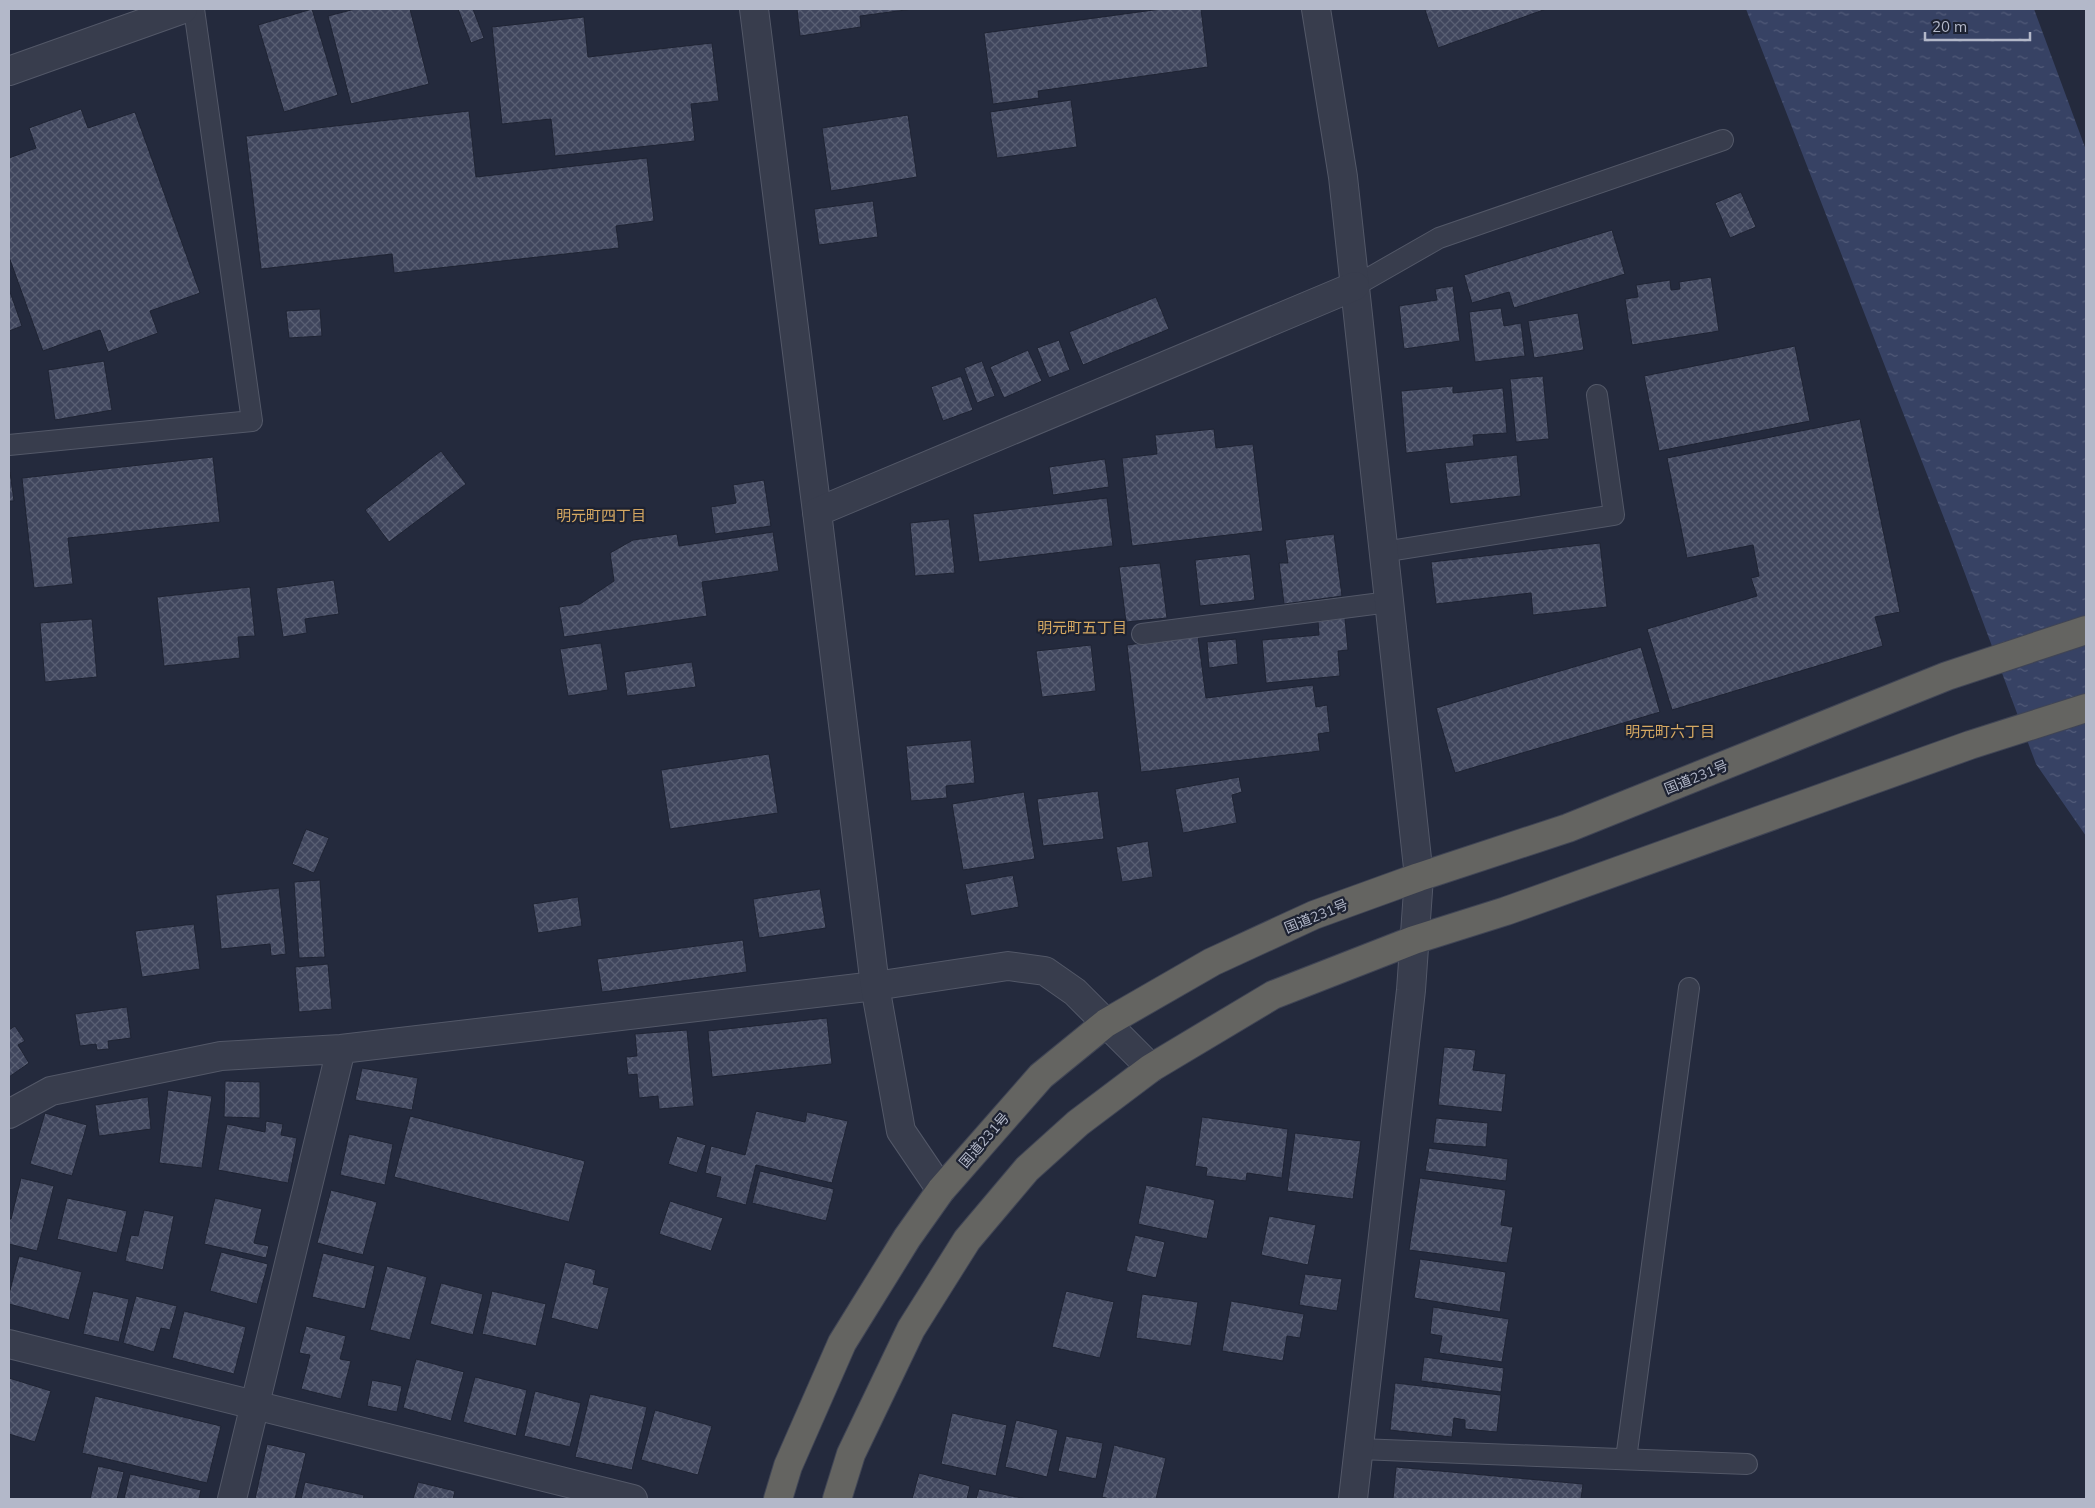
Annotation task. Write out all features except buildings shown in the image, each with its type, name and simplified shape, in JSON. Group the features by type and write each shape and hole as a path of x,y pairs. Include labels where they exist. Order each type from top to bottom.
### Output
{"highway":[{"name":"国道231号","path":"778,1499 788,1466 842,1343 907,1238 942,1190 1040,1076 1106,1023 1212,962 1314,915 1419,877 1568,828 1946,676 2086,630"},
{"path":"837,1499 851,1454 911,1329 967,1240 1027,1169 1078,1123 1151,1068 1273,994 1414,940 1506,911 1970,745 2086,708"}],"street":[{"path":"9,71 183,9"},
{"path":"754,9 875,986 901,1131 942,1190"},
{"path":"1316,9 1343,177 1419,877 1410,1000 1353,1499"},
{"path":"817,512 1355,286"},
{"path":"9,1114 51,1091 221,1056 341,1049 875,986 1008,966 1045,971 1075,992 1151,1068"},
{"path":"232,1499 341,1049"},
{"path":"9,1344 633,1499"}],"lane":[{"path":"9,445 252,421 194,9"},
{"path":"1355,286 1439,238 1723,140"},
{"path":"1383,552 1614,515 1597,396"},
{"path":"1142,634 1388,602"},
{"path":"1626,1458 1689,988"},
{"path":"1359,1449 1747,1464"}],"water":[{"path":"1746,9 2034,9 2086,150 2086,836 2036,764 1949,531"}],"district":[{"name":"明元町四丁目","path":"601,515"},
{"name":"明元町五丁目","path":"1082,627"},
{"name":"明元町六丁目","path":"1670,731"}]}
